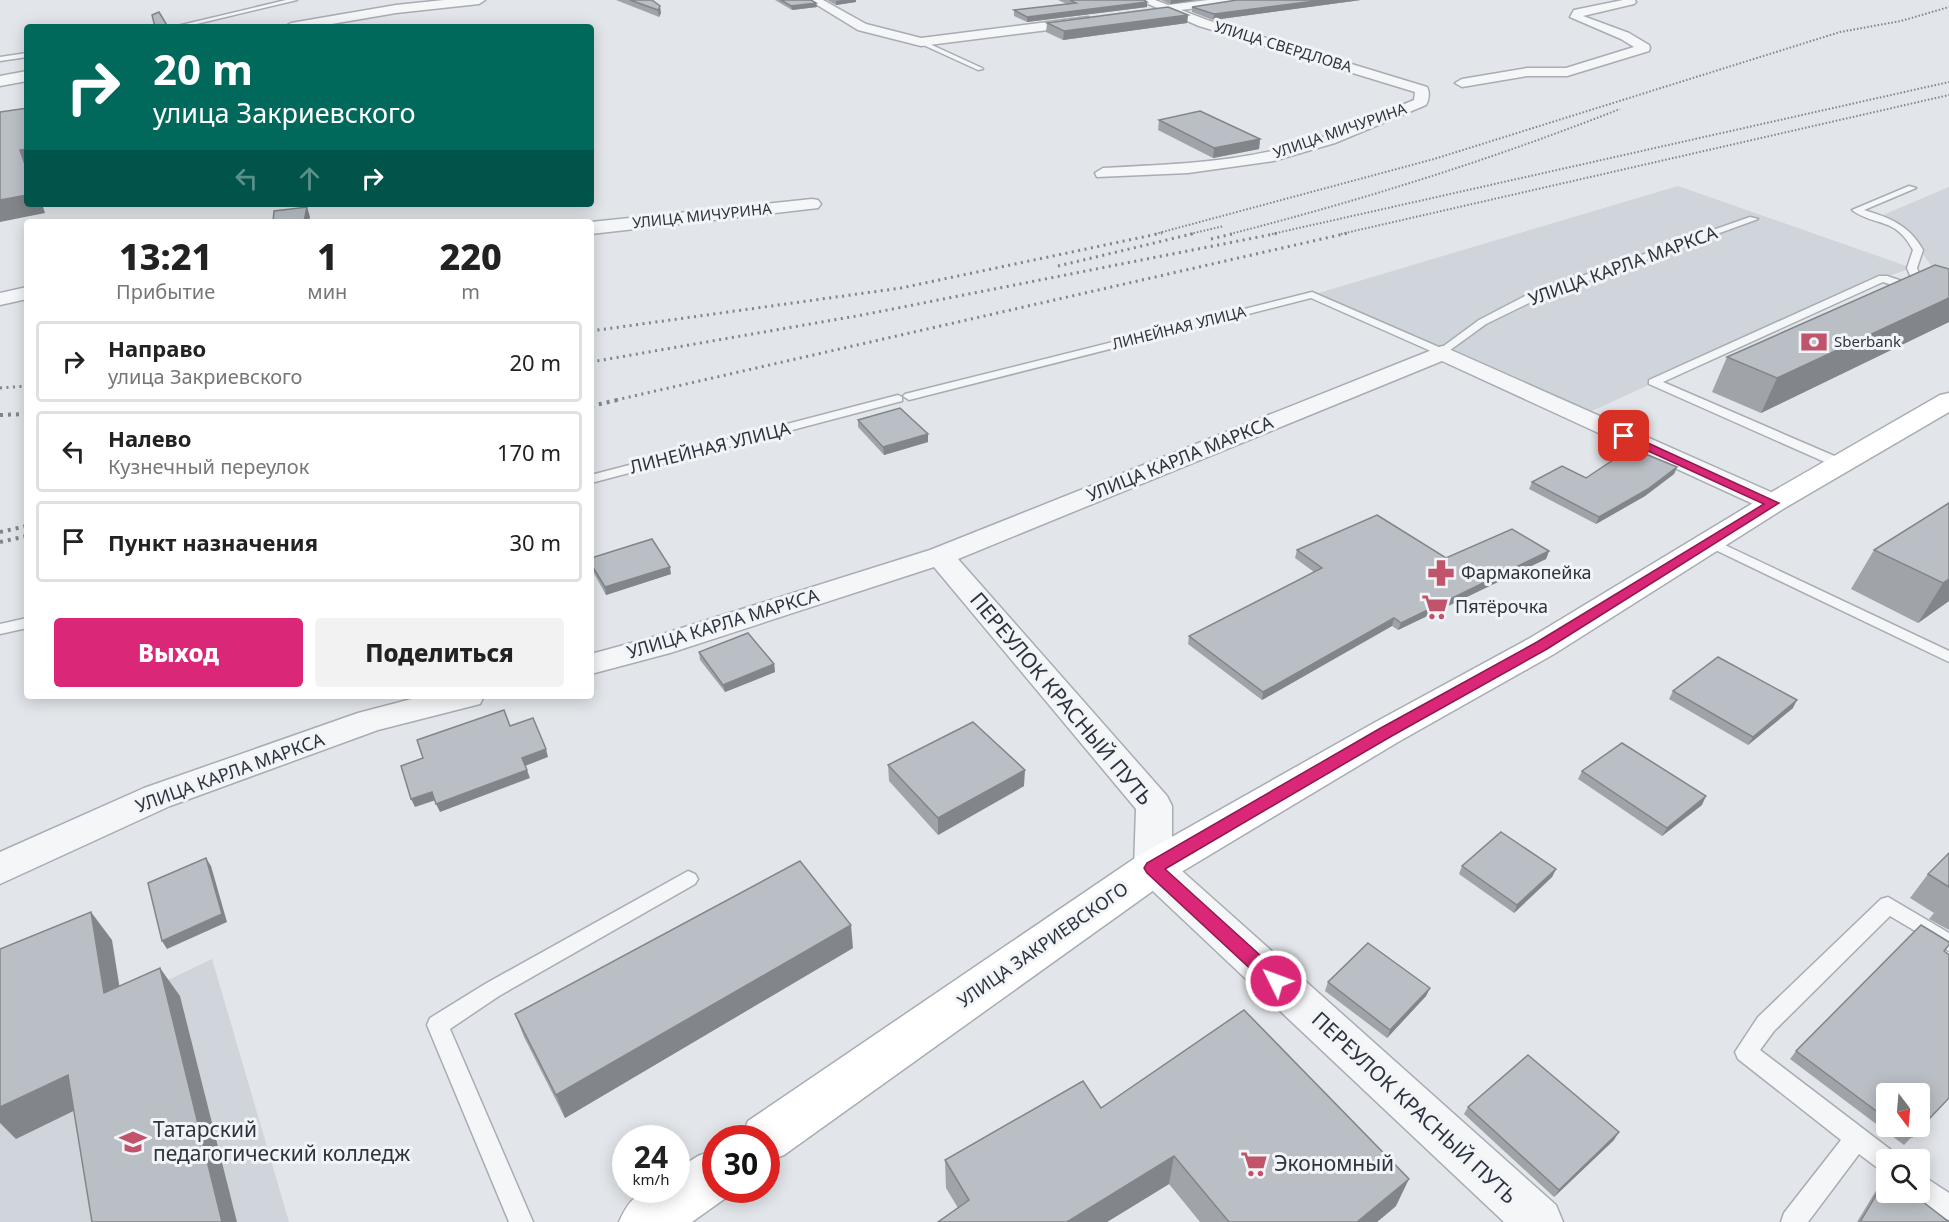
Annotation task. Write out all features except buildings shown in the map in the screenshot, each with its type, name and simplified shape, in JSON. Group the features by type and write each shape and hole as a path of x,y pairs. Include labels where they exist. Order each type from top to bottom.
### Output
{"main road":[{"name":"УЛИЦА ЗАКРИЕВСКОГО","path":"780,1128 1153,868 1384,733 1542,646 1773,503 1949,400"},
{"path":"646,1222 702,1184"}],"street":[{"path":"308,24 396,9 479,0"},
{"path":"815,0 862,27 921,42 1103,19"},
{"path":"1170,9 1236,0"},
{"path":"1462,83 1527,72 1567,72 1644,48 1625,36 1576,17 1578,13 1630,2 1629,0"},
{"name":"УЛИЦА СВЕРДЛОВА","path":"1146,6 1170,9 1203,23 1422,90"},
{"path":"0,81 24,77"},
{"name":"УЛИЦА МИЧУРИНА","path":"1103,173 1220,165 1275,156 1369,124 1421,102 1422,90"},
{"name":"УЛИЦА МИЧУРИНА","path":"594,228 812,204"},
{"path":"0,299 24,294"},
{"path":"1442,353 1773,503"},
{"name":"УЛИЦА КАРЛА МАРКСА","path":"594,663 659,646 940,556 1442,353"},
{"name":"ПЕРЕУЛОК КРАСНЫЙ ПУТЬ","path":"940,556 1154,806 1153,868 1539,1222"},
{"name":"УЛИЦА КАРЛА МАРКСА","path":"0,869 157,797 370,722 457,699"}],"lane":[{"path":"189,24 294,0"},
{"path":"921,42 980,69"},
{"path":"0,59 24,55"},
{"path":"1912,188 1856,210 1904,228 1912,235 1918,250 1912,268 1921,291"},
{"name":"УЛИЦА КАРЛА МАРКСА","path":"1442,353 1461,335 1486,318 1576,281 1753,219"},
{"path":"1841,464 1653,382 1882,278 1949,301"},
{"name":"ЛИНЕЙНАЯ УЛИЦА","path":"594,477 1312,295 1442,353"},
{"path":"1710,542 1945,650"},
{"path":"0,629 24,624"},
{"path":"521,1222 438,1025 492,990 688,879"},
{"path":"1876,1153 1746,1052 1766,1024 1887,905 1949,943"},
{"path":"1793,1222 1857,1138"},
{"path":"1930,1194 1949,1208"}],"shaded area":[{"path":"1678,186 1912,268 1883,278 1581,416 1312,295"},
{"path":"1949,187 1949,278 1937,274 1914,241 1883,215"},
{"name":"Татарский педагогический колледж","path":"212,959 289,1222 0,1222 0,1061"}],"railway":[{"path":"1155,234 1434,159 1840,32 1901,21 1949,7"},
{"path":"1272,234 1949,82"},
{"path":"1341,234 1949,95"},
{"path":"1230,234 1427,178 1620,109"},
{"path":"1190,234 1224,226"},
{"path":"594,331 901,288 1162,233"},
{"path":"1058,266 1196,233"},
{"path":"1211,239 1236,233"},
{"path":"594,361 862,315 1279,233"},
{"path":"616,400 1348,233"},
{"path":"0,388 24,386"},
{"path":"594,405 622,399"},
{"path":"0,415 24,414"},
{"path":"0,532 24,527"},
{"path":"0,542 24,537"}],"place":[{"name":"Sberbank","path":"1814,342"},
{"name":"Фармакопейка","path":"1441,573"},
{"name":"Пятёрочка","path":"1435,607"},
{"name":"Татарский педагогический колледж","path":"133,1142"},
{"name":"Экономный","path":"1254,1164"}],"route":[{"path":"1276,981 1153,868 1384,733 1542,646 1773,503 1624,436"}]}
